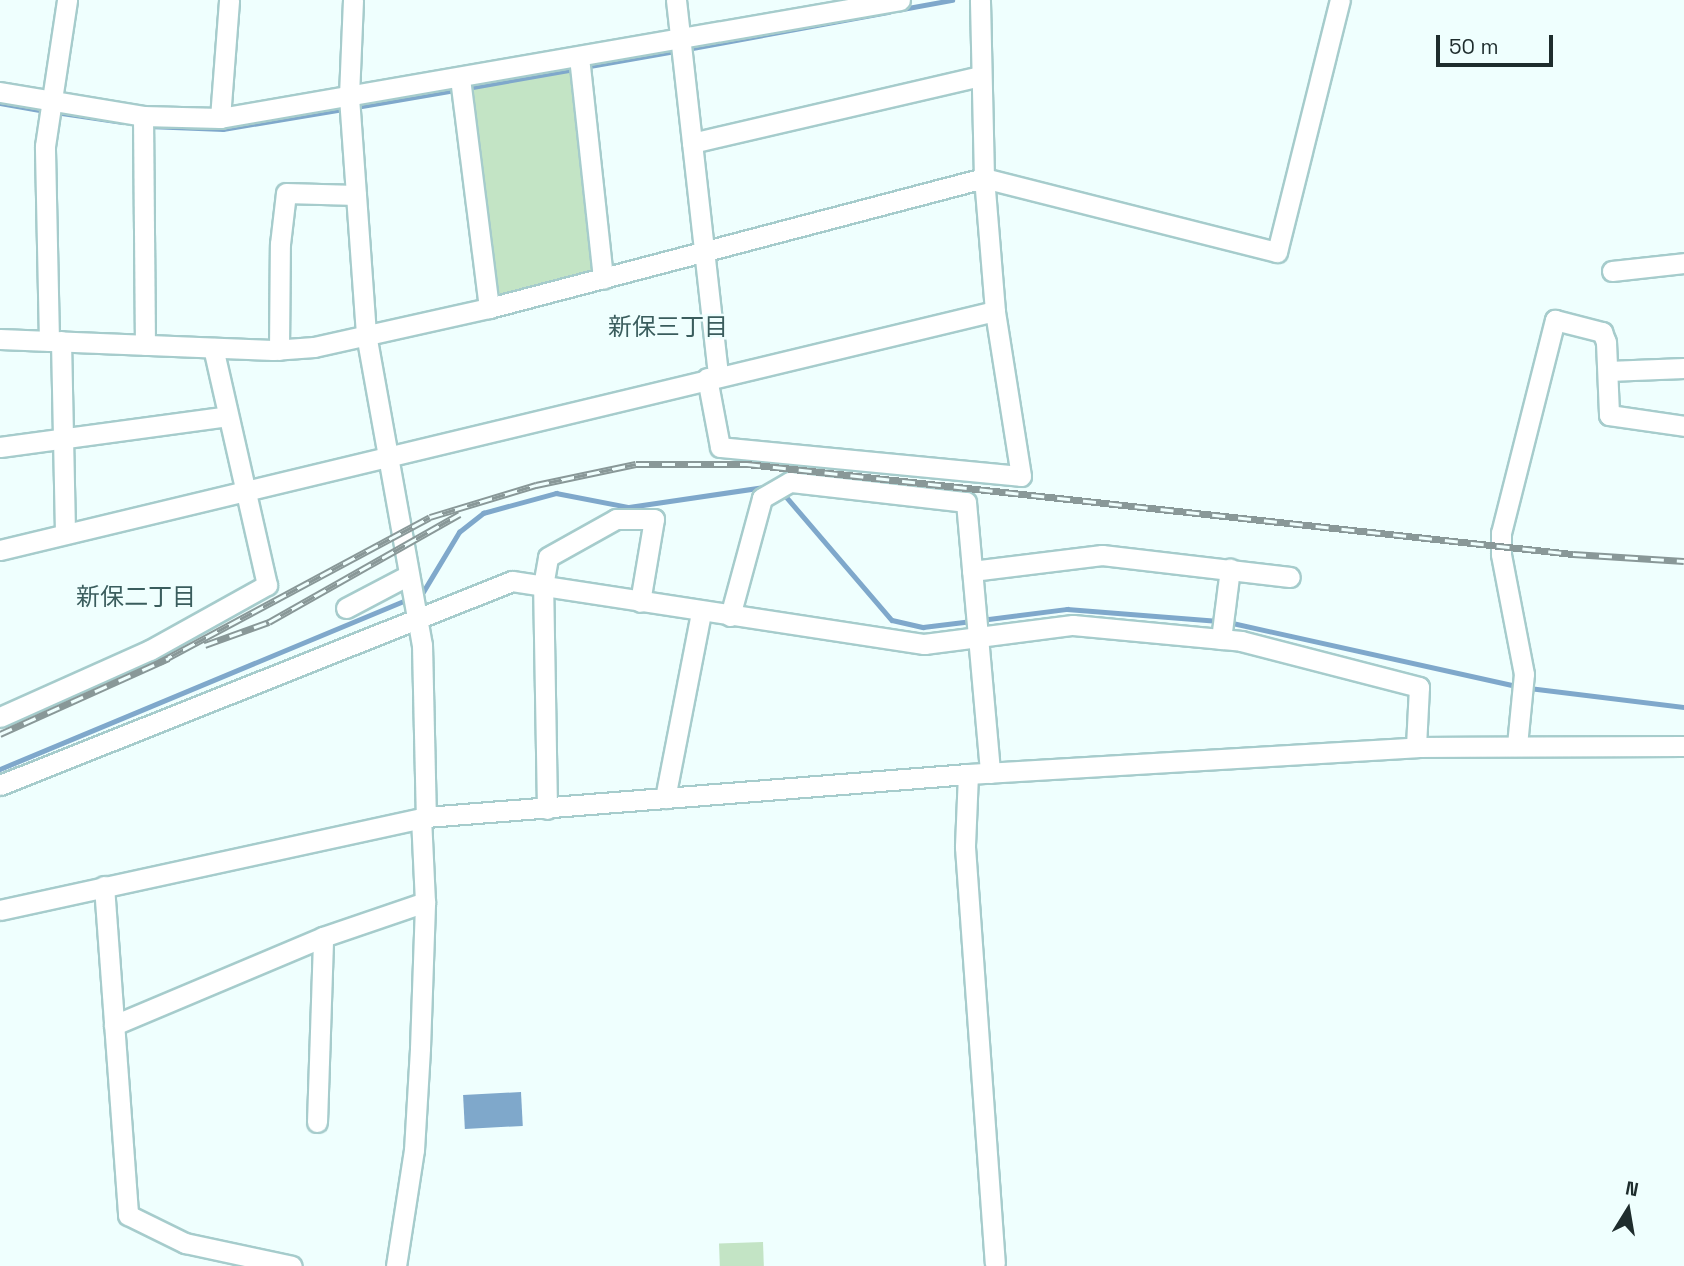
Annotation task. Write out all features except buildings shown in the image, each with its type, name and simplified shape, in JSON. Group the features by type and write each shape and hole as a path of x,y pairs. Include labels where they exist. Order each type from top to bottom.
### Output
{"street":[{"path":"65,534 63,438 55,341 48,100 66,0"},
{"path":"220,118 229,0"},
{"path":"353,0 349,97 366,334 407,576 422,645 425,902 414,1150 396,1266"},
{"path":"676,0 704,254 712,377 720,447 1021,476 995,312 984,178 980,0"},
{"path":"0,92 143,116 220,118 900,0"},
{"path":"0,338 279,350 489,308 704,254 984,178 1277,252 1340,0"},
{"path":"579,57 603,279"},
{"path":"692,143 980,76"},
{"path":"460,78 489,308"},
{"path":"143,116 145,345"},
{"path":"279,350 280,244 286,193 356,195"},
{"path":"1612,271 1684,263"},
{"path":"0,550 712,377 995,312"},
{"path":"1517,745 1524,674 1501,554 1502,533 1555,320 1602,332 1608,371 1609,415 1684,426"},
{"path":"0,717 149,650 267,585 243,490 213,348"},
{"path":"1608,371 1684,368"},
{"path":"0,447 228,416"},
{"path":"730,617 762,498 790,482 966,502 990,773"},
{"path":"547,809 542,586 548,557 616,519 654,519 640,602"},
{"path":"972,571 1101,555 1290,577"},
{"path":"1221,639 1230,569"},
{"path":"346,608 407,576"},
{"path":"0,785 512,581 730,617 924,644 1073,625 1221,639 1419,687 1416,747"},
{"path":"664,798 701,612"},
{"path":"0,909 424,818 968,774 1416,747 1684,746"},
{"path":"968,774 965,847 995,1263"},
{"path":"104,886 128,1215 185,1243 292,1266"},
{"path":"114,1025 323,937 425,902"},
{"path":"317,1122 323,937"}],"green space":[{"path":"574,69 604,279 491,295 461,85"},
{"path":"763,1242 764,1266 720,1266 719,1244"}],"water":[{"path":"521,1092 523,1126 465,1129 463,1095"}],"waterway":[{"path":"897,10 952,0"},
{"path":"687,49 889,12"},
{"path":"584,67 675,51"},
{"path":"467,88 575,69"},
{"path":"356,107 455,90"},
{"path":"0,103 46,111"},
{"path":"148,126 223,129 344,109"},
{"path":"55,112 122,122"},
{"path":"423,592 459,532 483,513 556,493 629,507 765,487"},
{"path":"783,493 892,620 923,627 972,621"},
{"path":"0,769 404,601"},
{"path":"981,620 1067,609 1219,621"},
{"path":"1228,622 1516,686"},
{"path":"1529,688 1684,707"}],"railway":[{"path":"160,662 430,517 536,485 636,464 747,464 1573,554 1684,561"},
{"path":"205,645 269,622 460,514"},
{"path":"0,734 169,658"}],"district":[{"name":"新保三丁目","path":"668,327"},
{"name":"新保二丁目","path":"136,597"}]}
